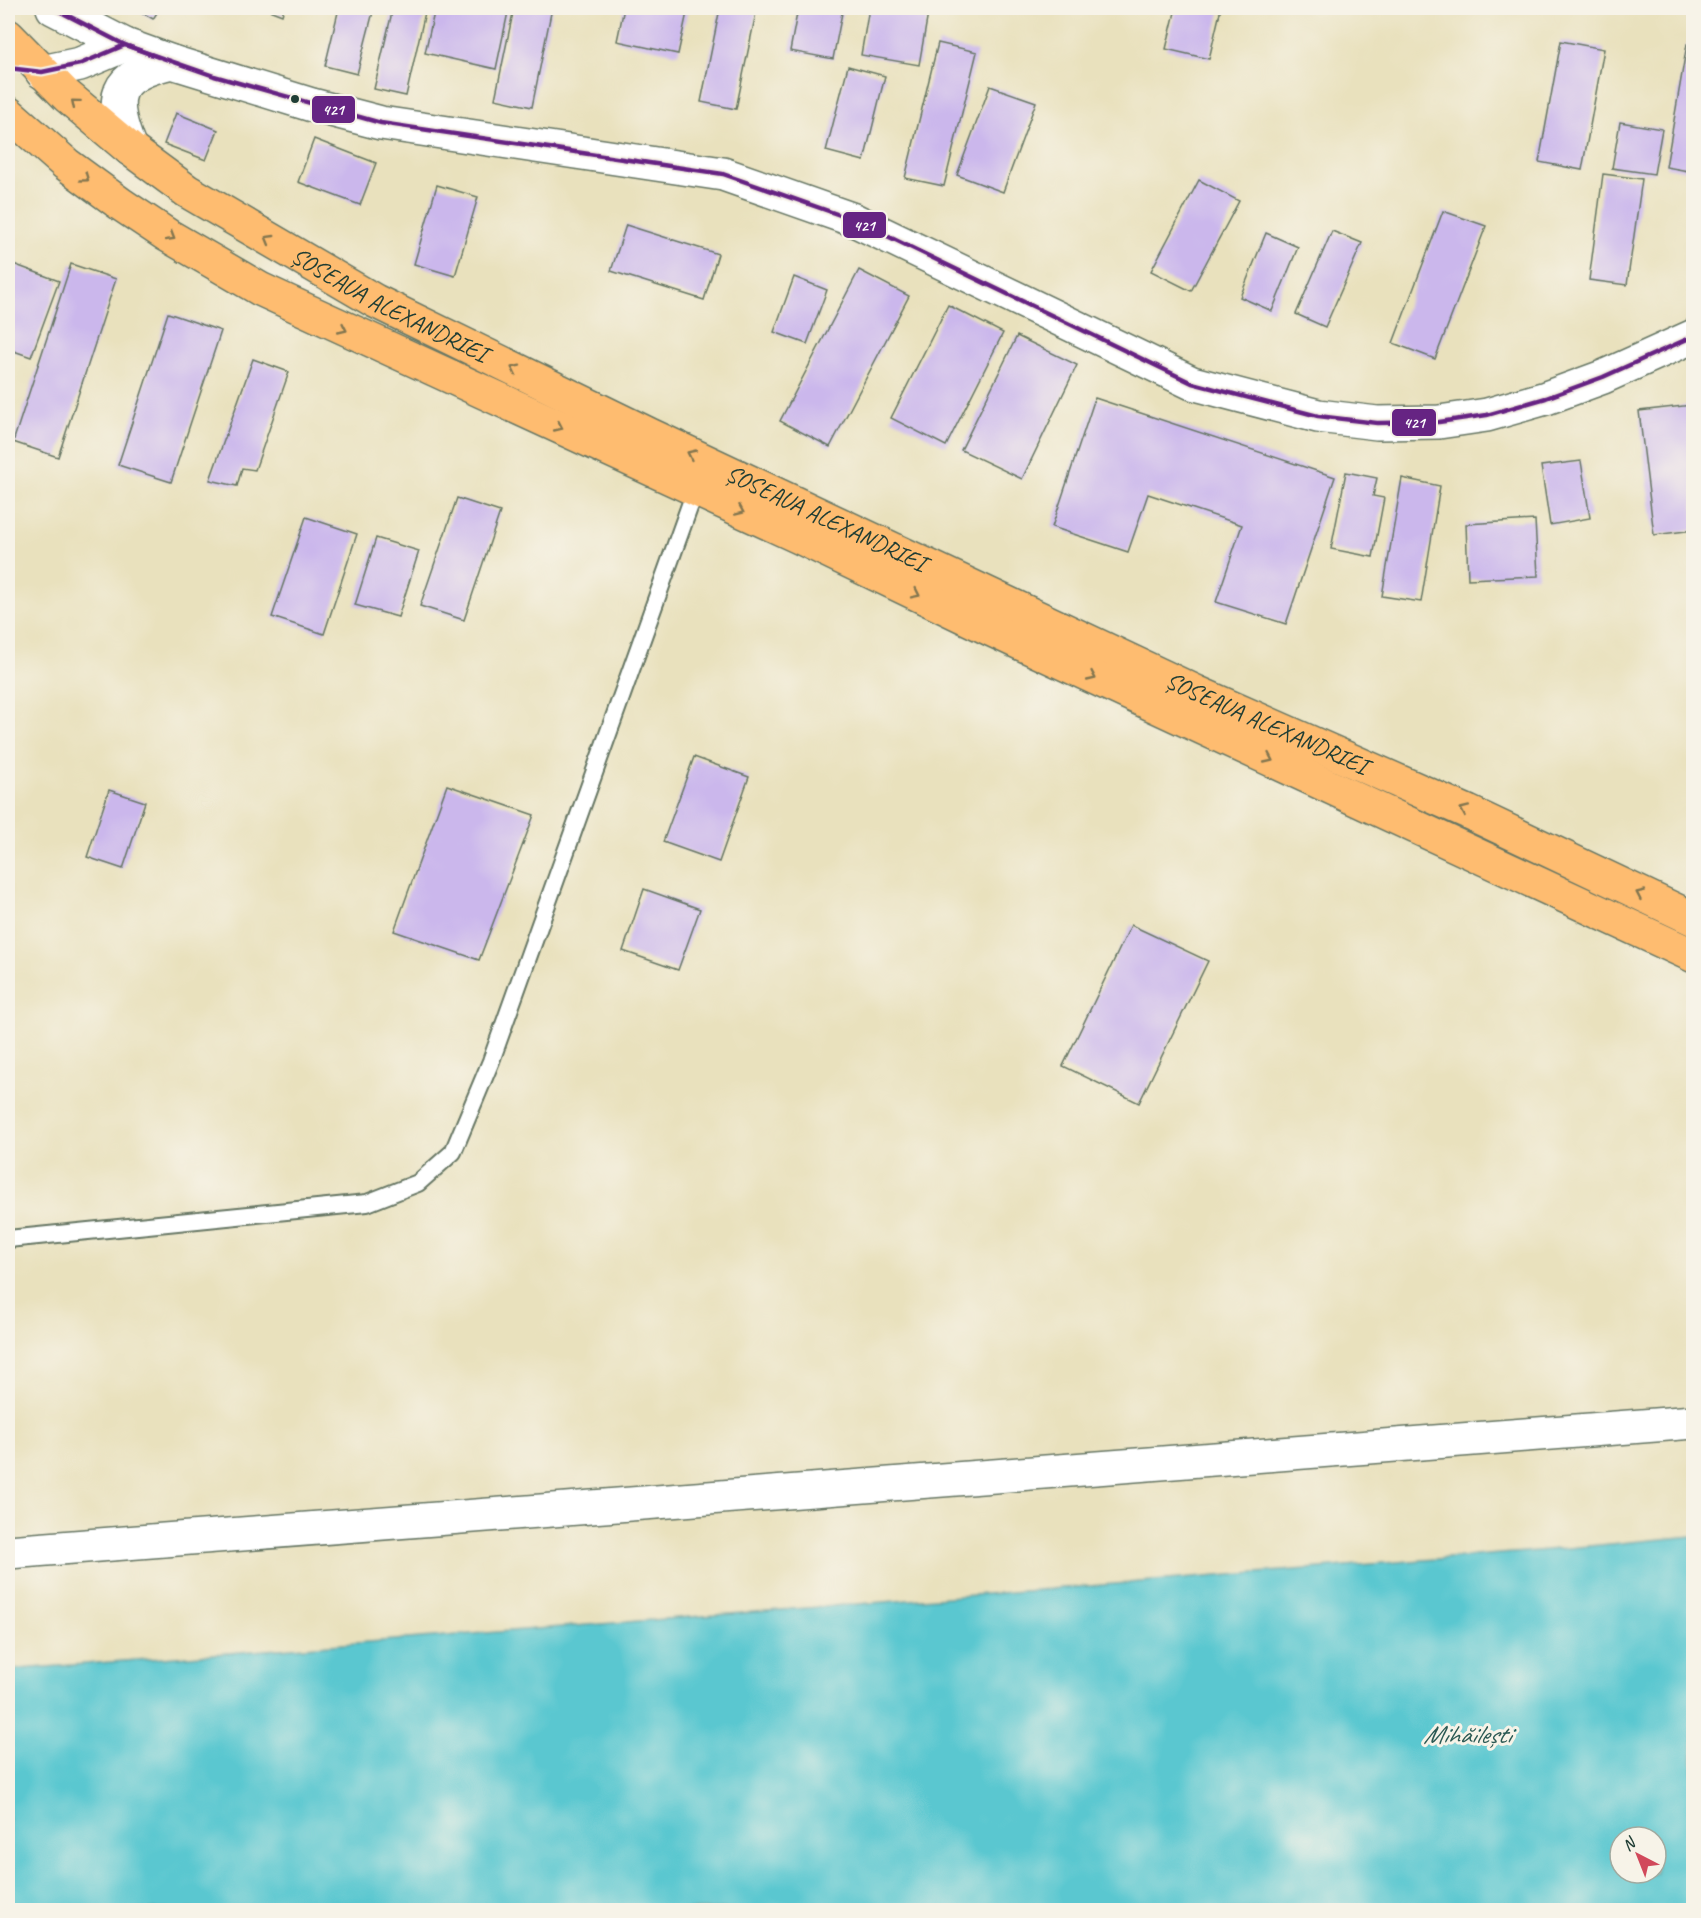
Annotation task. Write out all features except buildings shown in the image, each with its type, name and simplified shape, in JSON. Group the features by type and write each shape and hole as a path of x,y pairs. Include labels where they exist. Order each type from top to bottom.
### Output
{"highway":[{"name":"ȘOSEAUA ALEXANDRIEI","path":"8,36 42,72 130,149 187,191 375,301 650,435 1196,692 1468,812 1694,919"},
{"path":"8,68 42,72"},
{"name":"ȘOSEAUA ALEXANDRIEI","path":"8,113 66,164 122,205 167,235 260,289 1694,956"}],"street":[{"path":"53,8 125,45 172,62 381,123 723,174 854,220 1192,383 1317,416 1377,423 1439,422 1487,415 1556,395 1694,336"},
{"path":"42,72 80,64 125,45"},
{"path":"130,149 119,120 117,104 122,90 132,78 147,68 172,62"},
{"path":"8,1552 1694,1422"}],"lane":[{"path":"8,1239 367,1203 418,1183 453,1152 490,1061 695,490"}],"water":[{"name":"Mihăilești","path":"1693,1536 1693,1910 8,1910 8,1670 1526,1552"}],"transit line":[{"name":"421","path":"53,8 125,45 158,57"},
{"name":"421","path":"8,68 42,72 80,64 125,45 214,76 381,123 723,174 854,220 1192,383 1318,416 1377,423 1439,422 1487,415 1546,398 1603,377 1694,336"}]}
